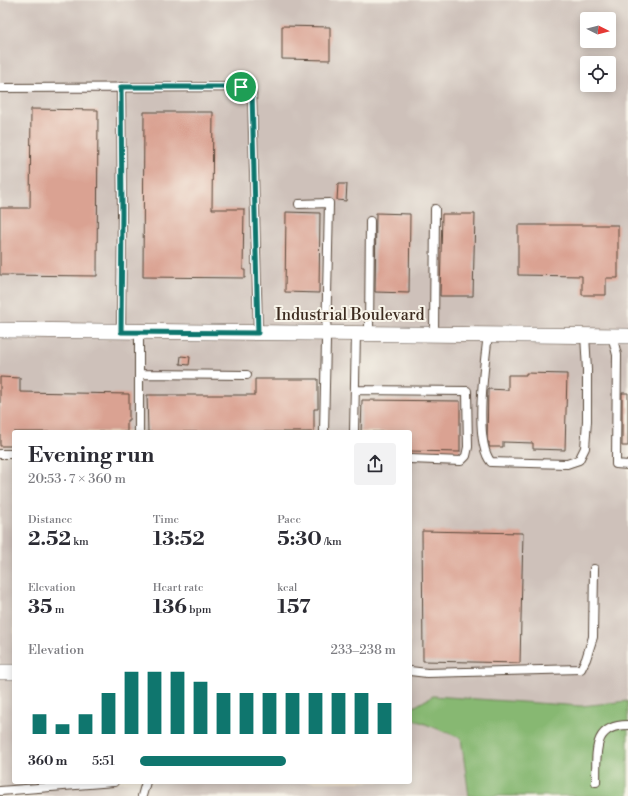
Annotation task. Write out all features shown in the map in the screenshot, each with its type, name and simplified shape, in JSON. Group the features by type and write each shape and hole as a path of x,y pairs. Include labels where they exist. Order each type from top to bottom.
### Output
{"street":[{"name":"Industrial Boulevard","path":"0,330 258,333 362,332 628,336"},
{"path":"0,672 12,672"}],"lane":[{"path":"121,87 121,332"},
{"path":"0,88 248,87 252,92 258,333"},
{"path":"300,204 329,203 324,430"},
{"path":"434,333 436,209"},
{"path":"354,430 355,390 362,332 370,221"},
{"path":"138,430 139,331"},
{"path":"488,334 482,382 481,412 486,456 491,462 567,464 579,460 585,448 587,421 587,370 584,335"},
{"path":"612,335 617,355 616,464 628,465"},
{"path":"139,374 247,375"},
{"path":"355,390 467,391 468,447 466,456 461,461 412,459"},
{"path":"0,454 12,454"},
{"path":"412,671 427,673 581,669 593,637 594,569"},
{"path":"596,782 600,739 605,731 614,726 628,725"},
{"path":"0,791 89,784"},
{"path":"142,796 145,784"}],"shaded area":[{"path":"0,0 628,0 628,796 0,796"}],"green space":[{"path":"433,696 581,706 628,701 628,796 469,796 461,738 412,719 412,708"}],"building":[{"path":"282,26 330,27 330,60 282,59"},
{"path":"31,109 98,110 97,276 0,275 0,208 30,208"},
{"path":"144,112 213,112 212,209 244,209 243,270 245,270 245,278 143,277"},
{"path":"338,184 347,184 346,201 337,200"},
{"path":"286,212 320,213 319,293 285,292"},
{"path":"376,213 410,214 409,293 375,292"},
{"path":"442,214 475,214 473,296 440,296"},
{"path":"518,225 618,225 618,278 606,278 606,295 582,295 582,276 518,275"},
{"path":"181,356 190,357 189,365 180,364"},
{"path":"526,373 567,374 565,450 533,449 533,443 503,442 503,447 489,447 489,442 487,442 488,389 508,390 508,375 526,375"},
{"path":"0,377 20,378 20,392 129,394 129,420 127,420 127,430 12,430 12,446 0,446"},
{"path":"255,379 318,379 318,409 314,409 314,430 148,430 147,395 255,395"},
{"path":"622,393 628,393 628,446 622,446"},
{"path":"362,400 460,401 460,452 412,451 412,430 361,430"},
{"path":"422,531 523,533 520,663 423,661"}],"route":[{"path":"121,87 241,87 248,87 252,92 258,333 121,332 121,87"}]}
